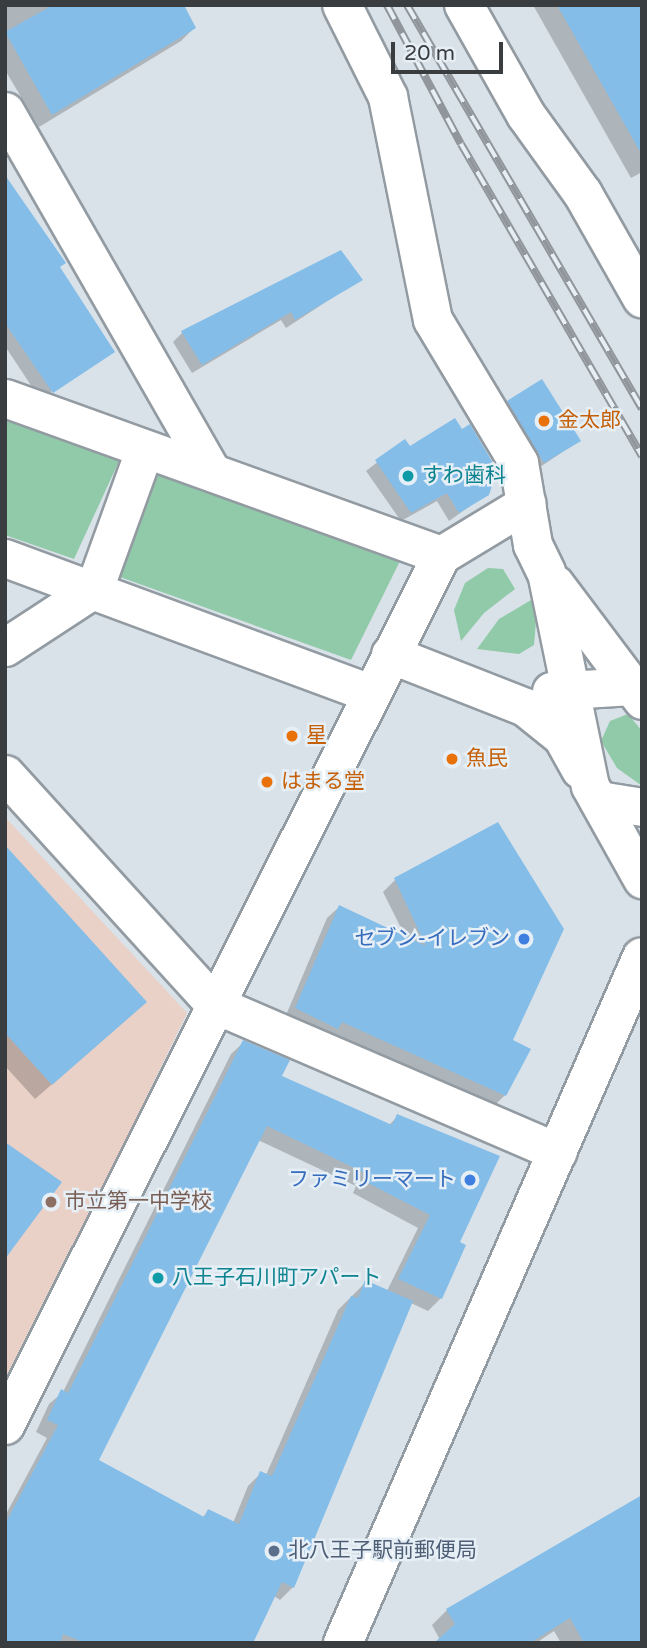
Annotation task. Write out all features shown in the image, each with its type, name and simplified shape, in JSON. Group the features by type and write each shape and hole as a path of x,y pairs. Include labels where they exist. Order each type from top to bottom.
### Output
{"street":[{"path":"342,5 387,97 433,320 519,463 533,545 546,572 637,693"},
{"path":"464,5 526,115 583,194 642,298"},
{"path":"5,111 210,469"},
{"path":"5,398 144,451 210,469 441,555"},
{"path":"5,646 94,589 144,451"},
{"path":"5,1425 369,693 441,555 527,503"},
{"path":"5,558 369,693"},
{"path":"546,572 594,793"},
{"path":"390,654 470,683 547,721 562,737 642,879"},
{"path":"470,683 537,692 573,690 637,693"},
{"path":"5,774 214,1003 558,1152"},
{"path":"594,793 642,807"},
{"path":"343,1643 642,957"}],"shaded area":[{"name":"市立第一中学校","path":"5,817 187,1013 5,1390"}],"green space":[{"path":"5,420 120,459 74,559 5,535"},
{"path":"159,472 401,559 351,660 120,577"},
{"path":"488,568 503,569 515,589 484,613 461,641 454,610 465,583"},
{"path":"531,600 537,609 534,645 519,654 477,649 499,619"},
{"path":"628,714 642,731 642,786 617,768 601,741 610,721"}],"building":[{"path":"53,5 184,5 196,28 52,115 5,32"},
{"path":"557,5 642,5 642,155"},
{"path":"5,175 66,263 60,267 115,352 53,393 5,323"},
{"path":"341,250 363,280 295,320 291,312 202,365 181,331"},
{"name":"金太郎","path":"542,379 581,441 544,463 507,401"},
{"path":"455,418 462,429 470,424 497,470 489,495 459,513 447,493 411,513 375,460 405,439 410,446"},
{"path":"498,822 564,929 513,1040 531,1049 506,1096 342,1022 338,1029 295,1008 339,905 426,946 394,878"},
{"path":"5,845 147,1002 52,1085 5,1033"},
{"path":"243,1040 290,1060 282,1076 392,1125 397,1114 500,1156 460,1242 466,1245 442,1299 398,1279 430,1215 364,1181 367,1174 267,1126 99,1460 204,1517 208,1509 239,1524 260,1471 272,1476 351,1296 358,1298 365,1280 413,1301 294,1588 282,1582 253,1643 85,1643 63,1634 60,1643 5,1643 5,1524 58,1425 47,1420 61,1389 68,1393"},
{"path":"5,1142 62,1182 5,1259"},
{"path":"642,1495 642,1643 584,1643 570,1618 530,1643 434,1643 455,1624 446,1609"}],"railway":[{"path":"387,5 461,144 642,456"},
{"path":"407,5 642,409"}],"place":[{"name":"金太郎","path":"544,421"},
{"name":"すわ歯科","path":"408,476"},
{"name":"星","path":"292,736"},
{"name":"魚民","path":"452,759"},
{"name":"はまる堂","path":"267,782"},
{"name":"セブン-イレブン","path":"524,939"},
{"name":"ファミリーマート","path":"470,1180"},
{"name":"市立第一中学校","path":"51,1202"},
{"name":"八王子石川町アパート","path":"158,1278"},
{"name":"北八王子駅前郵便局","path":"274,1551"}]}
